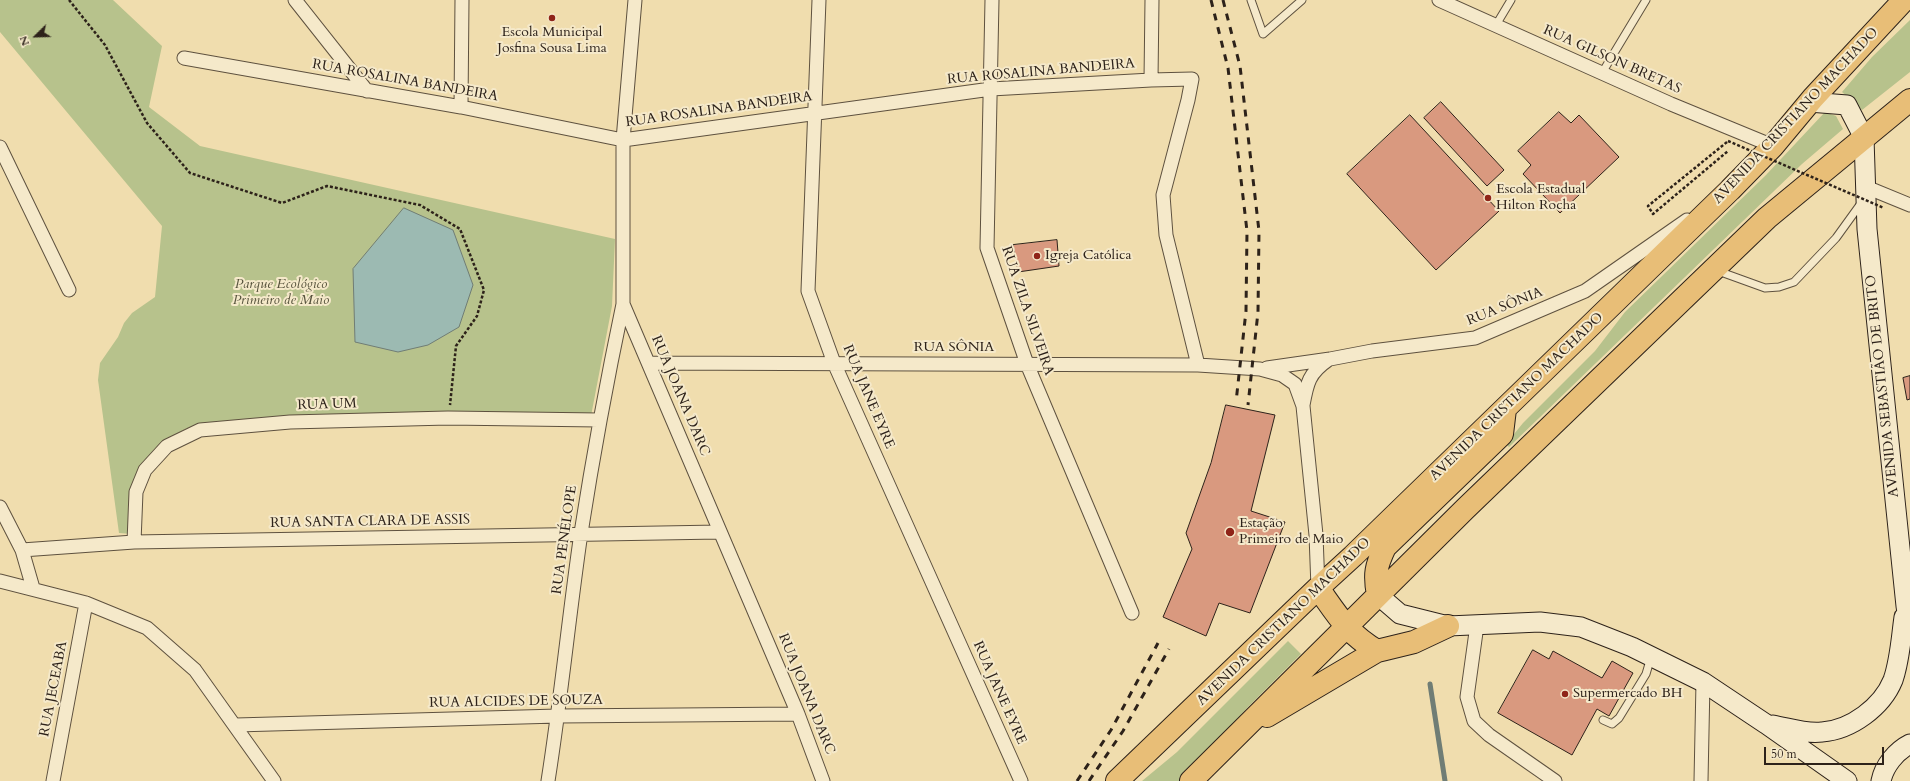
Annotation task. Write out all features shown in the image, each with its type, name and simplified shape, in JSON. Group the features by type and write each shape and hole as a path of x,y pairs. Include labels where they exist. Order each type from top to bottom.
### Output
{"highway":[{"name":"AVENIDA CRISTIANO MACHADO","path":"1116,781 1353,556 1730,190 1773,146 1809,102 1904,0"},
{"path":"1190,781 1345,627 1767,218 1910,100"},
{"path":"1378,595 1375,580 1376,565 1385,548 1502,434 1505,409"},
{"path":"1318,588 1345,627 1361,642 1377,652"},
{"path":"1240,731 1377,652 1414,642 1448,626"}],"street":[{"path":"295,0 367,91"},
{"path":"461,107 462,0"},
{"name":"RUA JOANA DARC","path":"635,0 623,140 623,304 719,532 798,714 824,781"},
{"name":"RUA JANE EYRE","path":"819,0 816,113 808,291 834,364 1021,781"},
{"name":"RUA ZILA SILVEIRA","path":"992,0 987,248 1027,364 1132,613"},
{"path":"1151,80 1152,0"},
{"name":"RUA GILSON BRETAS","path":"1438,0 1671,104 1773,146"},
{"name":"RUA ROSALINA BANDEIRA","path":"184,58 461,107 623,140 991,90 1151,80 1192,80 1163,195 1166,235 1198,364"},
{"path":"1809,102 1847,105 1864,138"},
{"name":"AVENIDA SEBASTIÃO DE BRITO","path":"1864,138 1867,229 1906,581 1906,606 1910,633"},
{"path":"0,147 70,290"},
{"name":"RUA SÔNIA","path":"1260,369 1330,359 1372,351 1476,338 1586,291 1730,190"},
{"path":"1866,191 1910,205"},
{"name":"RUA PENÉLOPE","path":"548,781 558,716 581,534 599,420 623,304"},
{"path":"1303,406 1306,386 1316,369 1330,359"},
{"name":"RUA SÔNIA","path":"649,363 1198,364 1260,369 1282,375 1295,384 1303,406 1316,535 1318,588"},
{"name":"RUA UM","path":"134,542 136,492 145,470 167,446 200,430 290,422 448,418 599,420"},
{"path":"0,507 22,550 33,588"},
{"name":"RUA SANTA CLARA DE ASSIS","path":"22,550 134,542 719,532"},
{"path":"0,581 86,602 147,628 194,670 236,725 274,781"},
{"path":"1378,595 1400,614 1448,626 1540,622 1581,627 1632,647 1702,682 1848,781"},
{"name":"RUA JECEABA","path":"53,781 86,602"},
{"path":"1766,724 1803,731 1822,732 1842,727 1872,709 1885,695 1892,680 1897,663 1906,606"},
{"path":"1477,625 1467,697 1474,721 1489,735 1554,781"},
{"path":"1701,781 1702,682"},
{"name":"RUA ALCIDES DE SOUZA","path":"236,725 558,716 798,714"},
{"path":"1881,781 1886,768 1895,756 1910,744"}],"lane":[{"path":"1251,0 1263,34 1302,0"},
{"path":"1496,25 1511,0"},
{"path":"1602,73 1646,0"},
{"path":"1714,270 1765,288 1779,288 1794,282 1836,238 1866,191"},
{"path":"1603,720 1612,724 1619,718 1646,674 1652,656"}],"path":[{"path":"69,0 106,45 147,123 190,173 282,203 327,186 420,205 460,229 484,290 477,316 456,346 448,418"},
{"path":"1728,150 1653,214 1648,206 1728,141 1884,208"}],"green space":[{"name":"Parque Ecológico Primeiro de Maio","path":"0,0 113,0 162,46 149,107 200,146 615,239 612,306 591,416 221,423 185,429 166,441 150,456 131,534 119,533 98,380 100,363 118,337 124,323 132,313 155,297 162,226 0,32"},
{"path":"1910,20 1910,72 1862,110 1842,92 1872,57"},
{"path":"1825,112 1836,116 1843,129 1802,164 1509,447 1506,444 1523,423 1595,351 1625,312 1766,175"},
{"path":"1288,641 1301,654 1248,707 1180,781 1142,781 1177,752"}],"water":[{"path":"404,208 453,230 473,285 459,327 428,345 398,352 355,342 353,269"}],"building":[{"path":"1441,102 1504,170 1487,186 1424,118"},
{"path":"1559,112 1571,123 1579,115 1619,157 1560,213 1523,174 1531,165 1518,151"},
{"path":"1410,115 1499,211 1436,270 1347,174"},
{"name":"Igreja Católica","path":"1057,240 1059,266 1018,272 1013,245"},
{"path":"1910,376 1910,399 1907,400 1903,378"},
{"name":"Estação Primeiro de Maio","path":"1226,405 1275,415 1251,511 1285,522 1250,613 1219,603 1206,636 1163,617 1192,549 1186,533 1211,463"},
{"name":"Supermercado BH","path":"1533,650 1549,659 1553,651 1602,678 1612,661 1633,673 1609,716 1597,709 1572,755 1498,713"}],"waterway":[{"path":"1430,684 1445,781"}],"railway":[{"path":"1211,0 1228,68 1247,231 1246,311 1236,402"},
{"path":"1223,0 1240,66 1259,231 1258,312 1248,405"},
{"path":"1077,781 1111,730 1158,643"},
{"path":"1089,781 1123,731 1169,649"}],"place":[{"name":"Escola Municipal Josfina Sousa Lima","path":"552,18"},
{"name":"Escola Estadual Hilton Rocha","path":"1488,198"},
{"name":"Igreja Católica","path":"1037,256"},
{"name":"Estação Primeiro de Maio","path":"1230,532"},
{"name":"Supermercado BH","path":"1565,694"}]}
